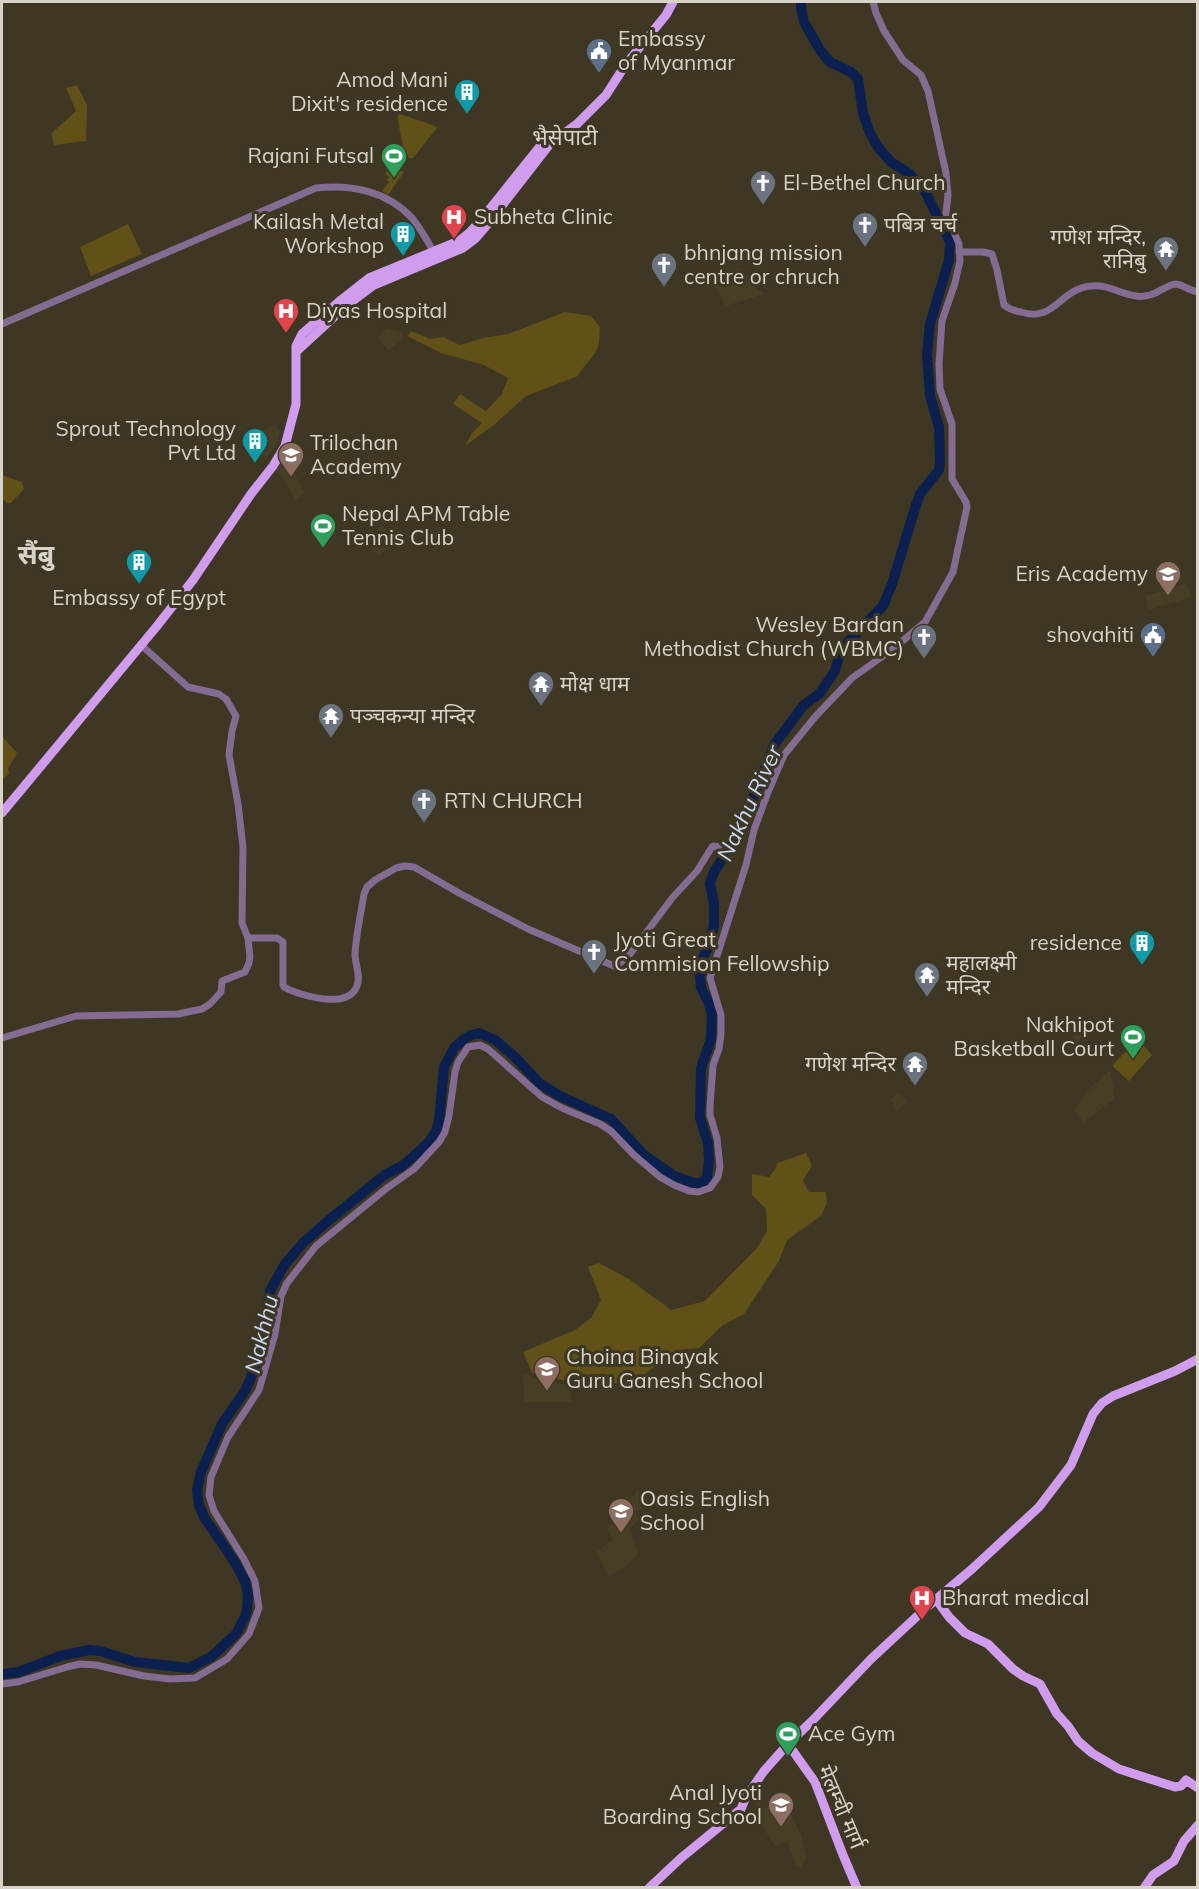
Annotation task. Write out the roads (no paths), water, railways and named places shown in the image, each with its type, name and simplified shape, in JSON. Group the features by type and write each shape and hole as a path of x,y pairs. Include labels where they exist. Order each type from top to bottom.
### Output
{"main road":[{"path":"2,813 193,580 285,446 296,404 295,357 296,346 302,334 369,278 436,255 469,233 507,194 541,145 577,124 606,95 626,64 666,15 673,2"},
{"path":"649,1887 741,1809 746,1797 764,1771 871,1659 1040,1507 1071,1465 1093,1414 1102,1403 1197,1359"},
{"path":"936,1599 965,1633 988,1644 1013,1669 1040,1684 1044,1688 1047,1699 1078,1742 1098,1757 1119,1769 1175,1787 1181,1786 1186,1780 1197,1788"},
{"name":"मेलम्ची मार्ग","path":"788,1744 815,1782 857,1887"},
{"path":"1144,1887 1153,1875 1174,1861 1184,1841 1197,1825"}],"street":[{"path":"2,1684 18,1682 80,1664 96,1665 144,1676 170,1679 195,1678 227,1659 249,1634 259,1608 255,1581 214,1511 209,1495 212,1477 228,1437 259,1390 275,1334 281,1296 287,1283 316,1246 414,1169 439,1142 445,1132 449,1116 458,1062 468,1047 480,1045 488,1048 542,1097 606,1128 640,1161 674,1185 698,1192 714,1184 720,1167 720,1152 710,1107 713,1065 719,1049 722,1015 710,978 746,865 754,830 768,792 784,755 814,717 852,678 893,649 925,622 953,572 967,507 952,479 952,424 940,389 942,321 960,261 959,244 946,213 948,195 946,172 928,91 921,75 903,60 884,31 873,2"},
{"path":"2,324 316,188 349,187 365,189 381,196 411,217 436,255"},
{"path":"959,252 992,254 998,270 1004,305 1035,316 1044,314 1067,295 1085,287 1107,286 1122,293 1144,297 1176,284 1197,292"},
{"path":"2,1038 76,1016 178,1014 202,1009 218,995 222,981 242,974 247,969 250,957 248,938 242,923 243,847 229,755 236,716 226,699 219,694 188,687 141,645"},
{"path":"248,938 277,938 283,942 282,982 284,987 301,995 345,998 358,984 355,956 367,887 388,872 405,866 414,867 528,929 614,966 630,954 673,897 697,871 712,847 719,847"}],"waterway":[{"name":"Nakhu River","path":"2,1674 19,1672 60,1656 89,1650 100,1651 135,1662 189,1668 211,1657 236,1634 247,1610 248,1595 245,1581 204,1517 199,1505 197,1490 201,1472 222,1424 250,1380 262,1346 270,1291 285,1264 303,1243 386,1174 402,1166 428,1143 436,1132 439,1121 444,1067 454,1048 464,1039 479,1033 495,1040 516,1058 539,1083 562,1097 611,1119 643,1154 674,1176 697,1184 707,1178 708,1143 700,1118 701,1068 711,1039 712,1014 701,988 699,966 709,945 714,926 714,904 710,883 714,872 741,829 774,745 803,706 820,693 835,671 840,653 848,642 883,606 920,494 939,470 940,461 939,427 930,396 927,354 930,324 949,260 950,242 926,193 910,174 891,162 878,147 863,113 858,79 851,72 830,62 820,50 804,22 801,2"}],"place":[{"name":"Embassy of Myanmar","path":"599,74"},
{"name":"Amod Mani Dixit's residence","path":"467,115"},
{"name":"Rajani Futsal","path":"394,179"},
{"name":"El-Bethel Church","path":"763,206"},
{"name":"Subheta Clinic","path":"454,240"},
{"name":"पबित्र चर्च","path":"865,248"},
{"name":"Kailash Metal Workshop","path":"403,257"},
{"name":"गणेश मन्दिर, रानिबु","path":"1166,272"},
{"name":"bhnjang mission centre or chruch","path":"664,288"},
{"name":"Diyas Hospital","path":"286,334"},
{"name":"Sprout Technology Pvt Ltd","path":"255,464"},
{"name":"Trilochan Academy","path":"291,478"},
{"name":"Nepal APM Table Tennis Club","path":"323,549"},
{"name":"Embassy of Egypt","path":"139,585"},
{"name":"Eris Academy","path":"1168,597"},
{"name":"shovahiti","path":"1153,658"},
{"name":"Wesley Bardan Methodist Church (WBMC)","path":"924,660"},
{"name":"मोक्ष धाम","path":"541,707"},
{"name":"पञ्चकन्या मन्दिर","path":"331,739"},
{"name":"RTN CHURCH","path":"424,824"},
{"name":"residence","path":"1142,966"},
{"name":"Jyoti Great Commision Fellowship","path":"594,975"},
{"name":"महालक्ष्मी मन्दिर","path":"927,998"},
{"name":"Nakhipot Basketball Court","path":"1133,1060"},
{"name":"गणेश मन्दिर","path":"915,1087"},
{"name":"Choina Binayak Guru Ganesh School","path":"547,1392"},
{"name":"Oasis English School","path":"621,1534"},
{"name":"Bharat medical","path":"922,1621"},
{"name":"Ace Gym","path":"788,1757"},
{"name":"Anal Jyoti Boarding School","path":"781,1828"}],"district":[{"name":"भैसेपाटी","path":"565,137"},
{"name":"सैंबु","path":"36,555"}],"water label":[{"name":"Nakhhu","path":"261,1334"}]}
